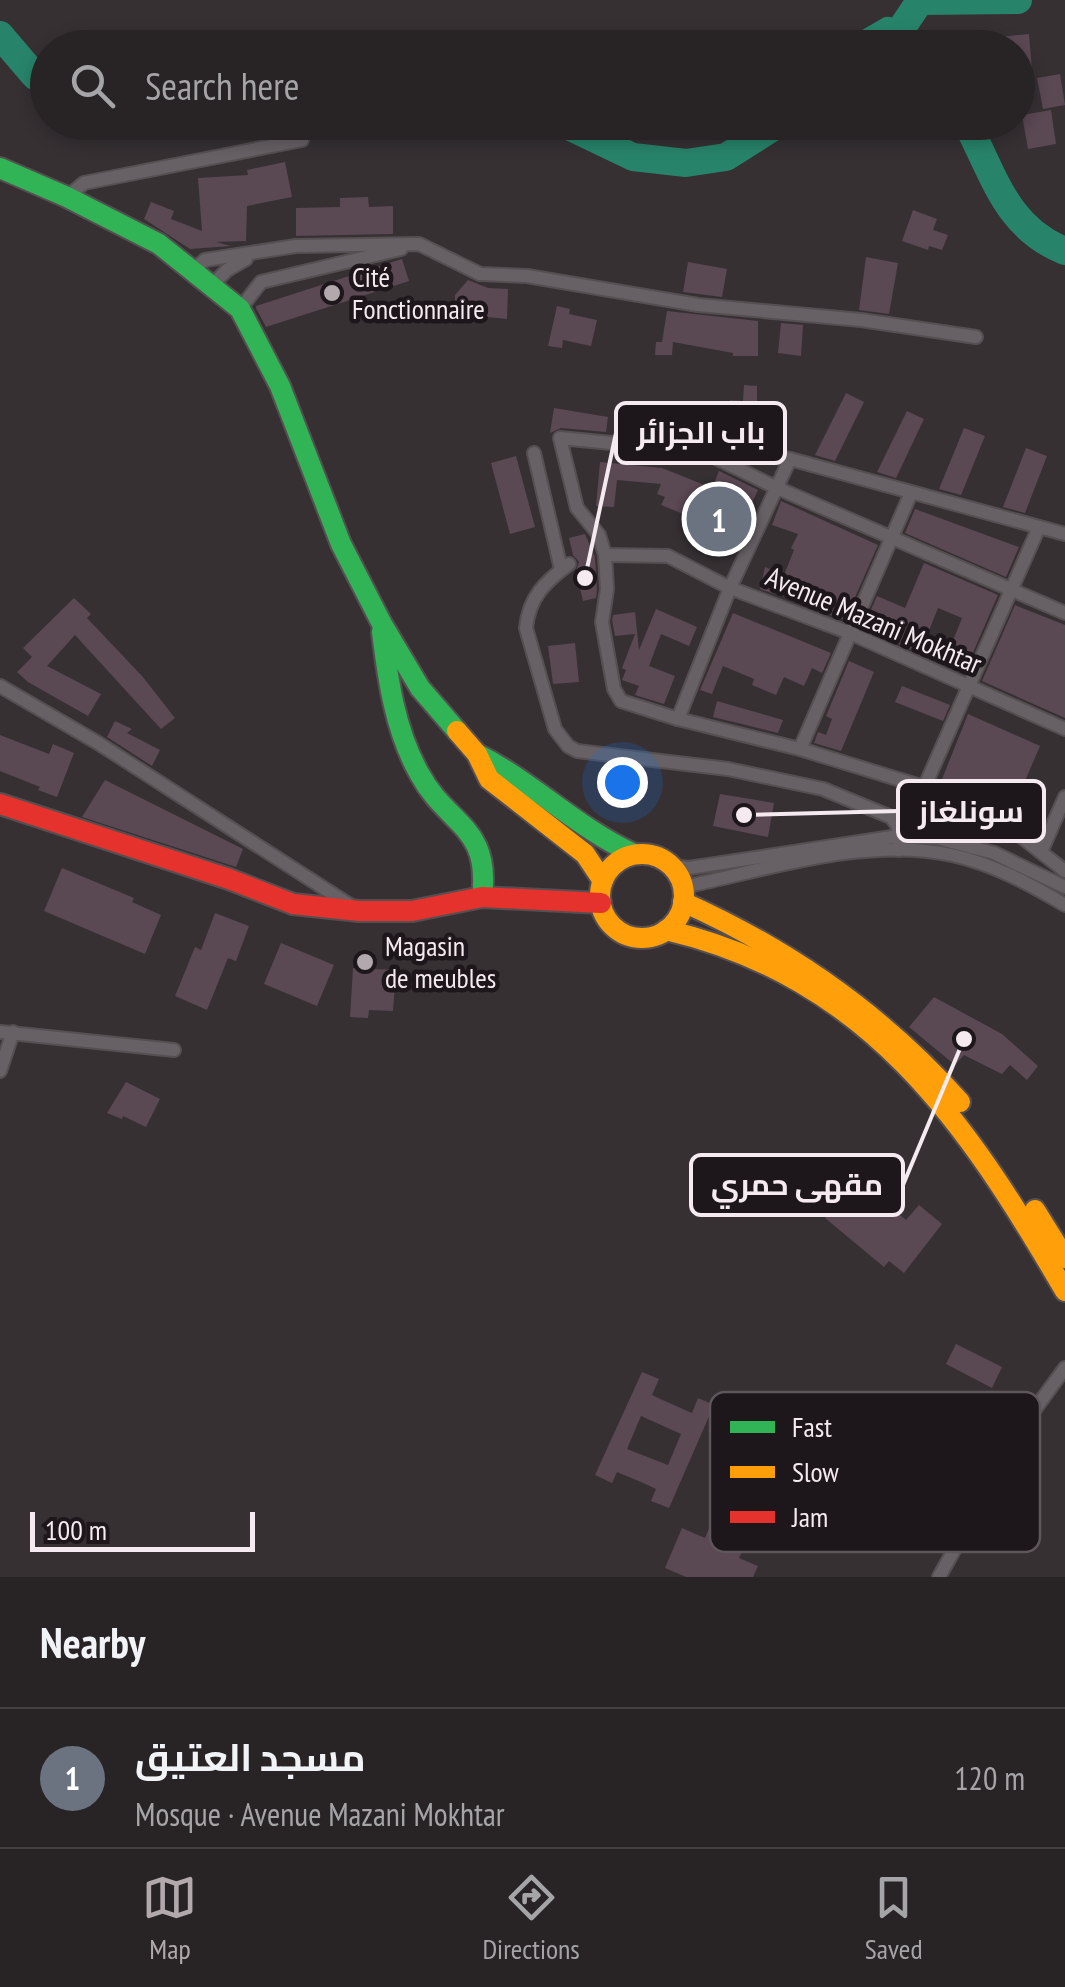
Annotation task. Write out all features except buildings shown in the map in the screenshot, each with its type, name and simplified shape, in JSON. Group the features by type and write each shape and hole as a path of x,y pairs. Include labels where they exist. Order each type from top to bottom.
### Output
{"main road":[{"path":"0,168 158,244 240,309 280,386 342,544 420,688 477,754 489,779 586,854 603,881"},
{"path":"382,624 400,729 420,775 446,812 478,845 484,871 482,898"},
{"path":"477,754 499,764 599,837 672,866 684,898 858,1002 940,1078 982,1128 1065,1258"},
{"path":"0,804 293,904 360,911 412,911 482,898 600,903"},
{"path":"634,854 615,864 603,881 600,903 611,924 643,938 666,930 674,923 684,898"},
{"path":"666,930 702,936 740,951 806,986 858,1022 942,1102 979,1150 1065,1291"}],"street":[{"path":"66,197 84,183 302,140"},
{"path":"194,269 206,260 296,246 418,244 480,274 527,276 698,305 861,320 976,337"},
{"path":"240,309 261,282 418,244"},
{"path":"213,284 227,270 260,252"},
{"path":"1065,534 790,459 735,450 704,452 560,438 576,508 599,535 605,556 607,589 602,622 614,690 620,702 800,749 952,796 996,818 1065,871"},
{"path":"704,452 1065,613"},
{"path":"534,453 565,566 537,592 526,628 555,729 568,746 588,754 678,762 823,789 892,817 899,843"},
{"path":"678,720 730,588 790,459"},
{"path":"800,749 911,493"},
{"path":"924,788 1039,527"},
{"name":"Avenue Mazani Mokhtar","path":"605,556 668,556 730,588 850,634 1065,729"},
{"path":"0,686 360,911"},
{"path":"1041,852 1065,797"},
{"path":"672,866 689,868 937,838 994,853 1065,887"},
{"path":"684,898 693,885 899,843 989,866 1065,905"},
{"path":"0,1071 6,1032 174,1050"},
{"path":"1040,1402 1065,1368"},
{"path":"939,1577 953,1552"}],"waterway":[{"path":"900,30 920,1 1018,0"},
{"path":"0,35 30,70"},
{"path":"598,140 633,157 686,163 726,157 753,140"},
{"path":"975,140 1015,213 1045,241 1065,251"}],"traffic: fast":[{"path":"0,168 159,244 240,309 280,386 341,544 382,624 420,688 457,731"},
{"path":"382,632 404,740 430,791 473,840 483,873 482,897"},
{"path":"477,754 634,854"}],"traffic: slow":[{"path":"457,731 477,754 489,779 585,854 603,881"},
{"path":"642,854 658,857 672,866 681,880 684,896 681,912 672,926 658,935 642,938 626,935 612,926 603,912 600,896 603,880 612,866 626,857 642,854"},
{"path":"683,902 760,941 832,987 899,1040 960,1102"},
{"path":"666,930 738,952 800,983 856,1020 905,1065 949,1115 990,1170 1065,1291"},
{"path":"1035,1210 1065,1258"}],"traffic: jam":[{"path":"0,804 293,904 359,911 412,911 482,897 601,903"}],"place":[{"name":"Cité Fonctionnaire","path":"332,293"},
{"name":"مسجد العتيق","path":"719,519"},
{"name":"باب الجزائر","path":"585,578"},
{"name":"سونلغاز","path":"744,815"},
{"name":"Magasin de meubles","path":"365,962"},
{"name":"مقهى حمري","path":"964,1039"}]}
